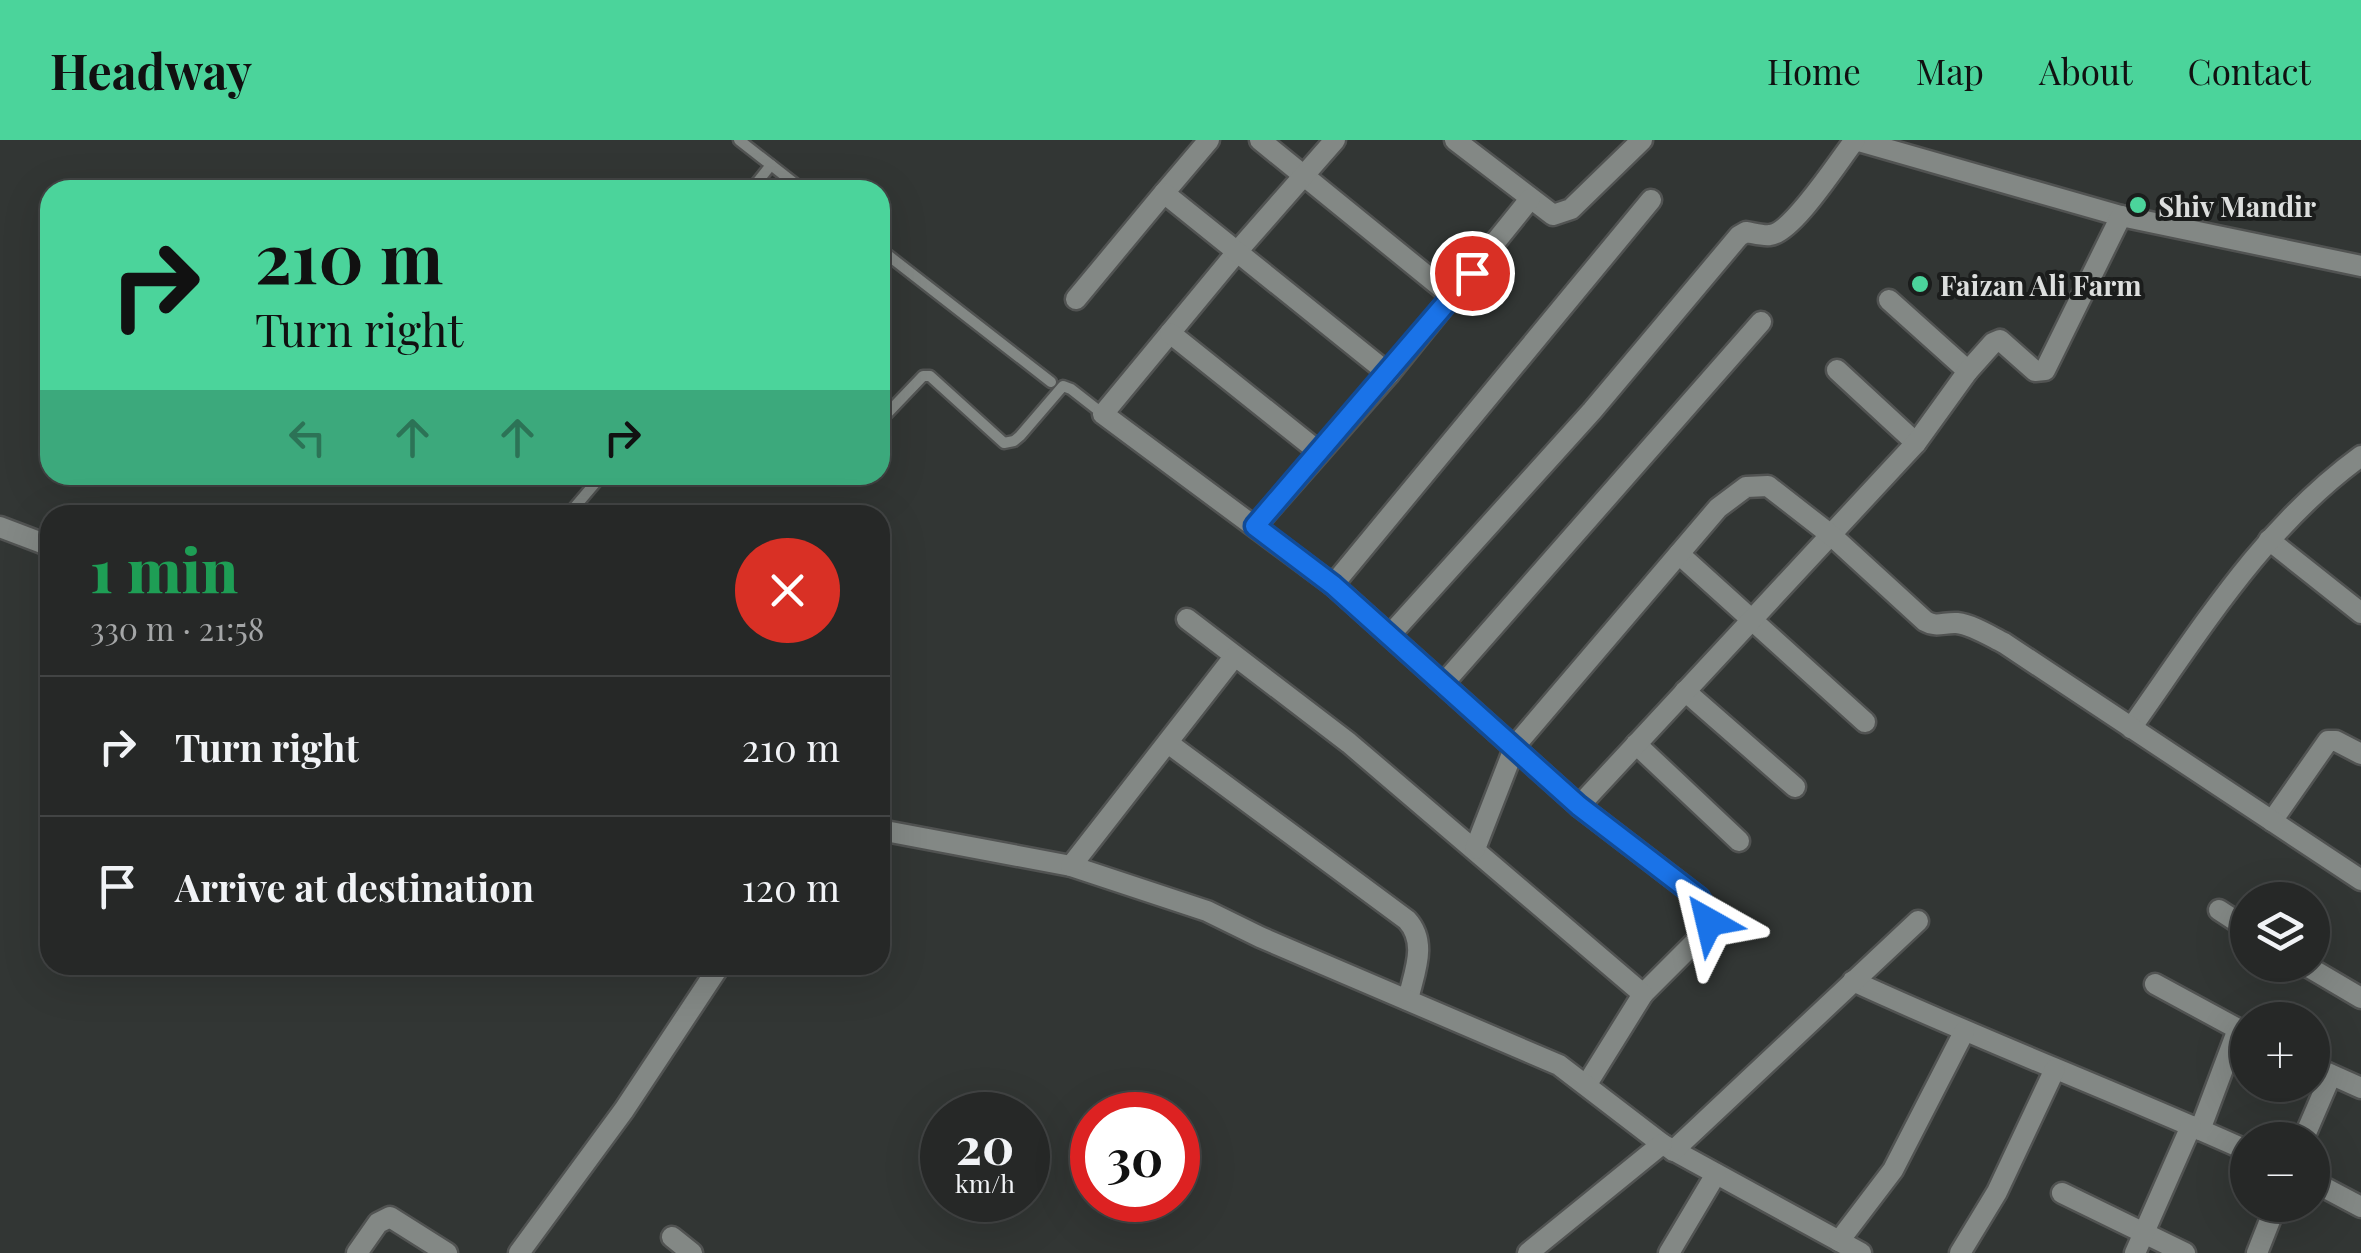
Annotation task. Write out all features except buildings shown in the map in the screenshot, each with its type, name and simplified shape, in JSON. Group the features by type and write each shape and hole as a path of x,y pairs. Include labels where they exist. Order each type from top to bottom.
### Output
{"street":[{"path":"1076,299 1209,140"},
{"path":"1260,140 1453,298"},
{"path":"1335,140 1104,414 1333,585 1579,806 1699,898 1710,915 1705,932 1643,994 1587,1084"},
{"path":"1455,140 1553,215 1563,214 1642,140"},
{"path":"1390,636 1592,411 1739,236 1746,232 1769,236 1780,232 1855,140 2121,216 2361,266"},
{"path":"1164,193 1389,374"},
{"path":"1255,526 1453,298 1530,199"},
{"path":"1333,585 1651,200"},
{"path":"1579,806 1916,443 1968,370 1993,343 2000,340 2036,371 2045,370 2121,216"},
{"path":"1889,300 1968,370"},
{"path":"1444,683 1761,322"},
{"path":"1170,333 1319,452"},
{"path":"1837,370 1916,443"},
{"path":"2131,728 2269,540 2324,483 2361,456"},
{"path":"1475,849 1515,746 1718,508 1746,487 1768,486 1831,535 1925,621 1934,626 1970,626 2004,643 2361,880"},
{"path":"0,527 40,542"},
{"path":"2269,540 2361,613"},
{"path":"1679,554 1865,722"},
{"path":"1187,619 1348,743 1643,994"},
{"path":"1072,866 1234,658"},
{"path":"1685,691 1795,787"},
{"path":"2272,821 2328,741 2361,754"},
{"path":"1168,743 1407,920 1420,944 1408,1000"},
{"path":"1636,744 1738,841"},
{"path":"890,832 1072,866 1206,910 1260,937 1559,1065 1667,1148 1861,1253"},
{"path":"2219,910 2230,917"},
{"path":"1528,1253 1667,1148 1918,921"},
{"path":"519,1253 624,1110 713,975"},
{"path":"2330,980 2361,998"},
{"path":"1853,981 2230,1144"},
{"path":"2155,984 2230,1025"},
{"path":"1839,1241 1894,1170 1964,1032"},
{"path":"2135,1253 2230,1058"},
{"path":"1960,1253 1997,1192 2055,1069"},
{"path":"2330,1074 2361,1088"},
{"path":"1669,1253 1716,1174"},
{"path":"2330,1191 2361,1207"},
{"path":"2062,1193 2185,1253"},
{"path":"357,1253 378,1223 390,1217 447,1253"},
{"path":"2257,1253 2269,1222"},
{"path":"672,1236 692,1253"}],"lane":[{"path":"739,140 791,180"},
{"path":"759,180 772,165"},
{"path":"890,258 1051,382"},
{"path":"890,411 923,376 930,376 1004,443 1014,442 1063,386 1104,414"},
{"path":"576,505 594,485"}],"place":[{"name":"Shiv Mandir","path":"2138,205"},
{"name":"Faizan Ali Farm","path":"1920,284"}],"route":[{"path":"1472,273 1255,526 1333,585 1579,806 1699,898 1710,915 1709,922"}]}
